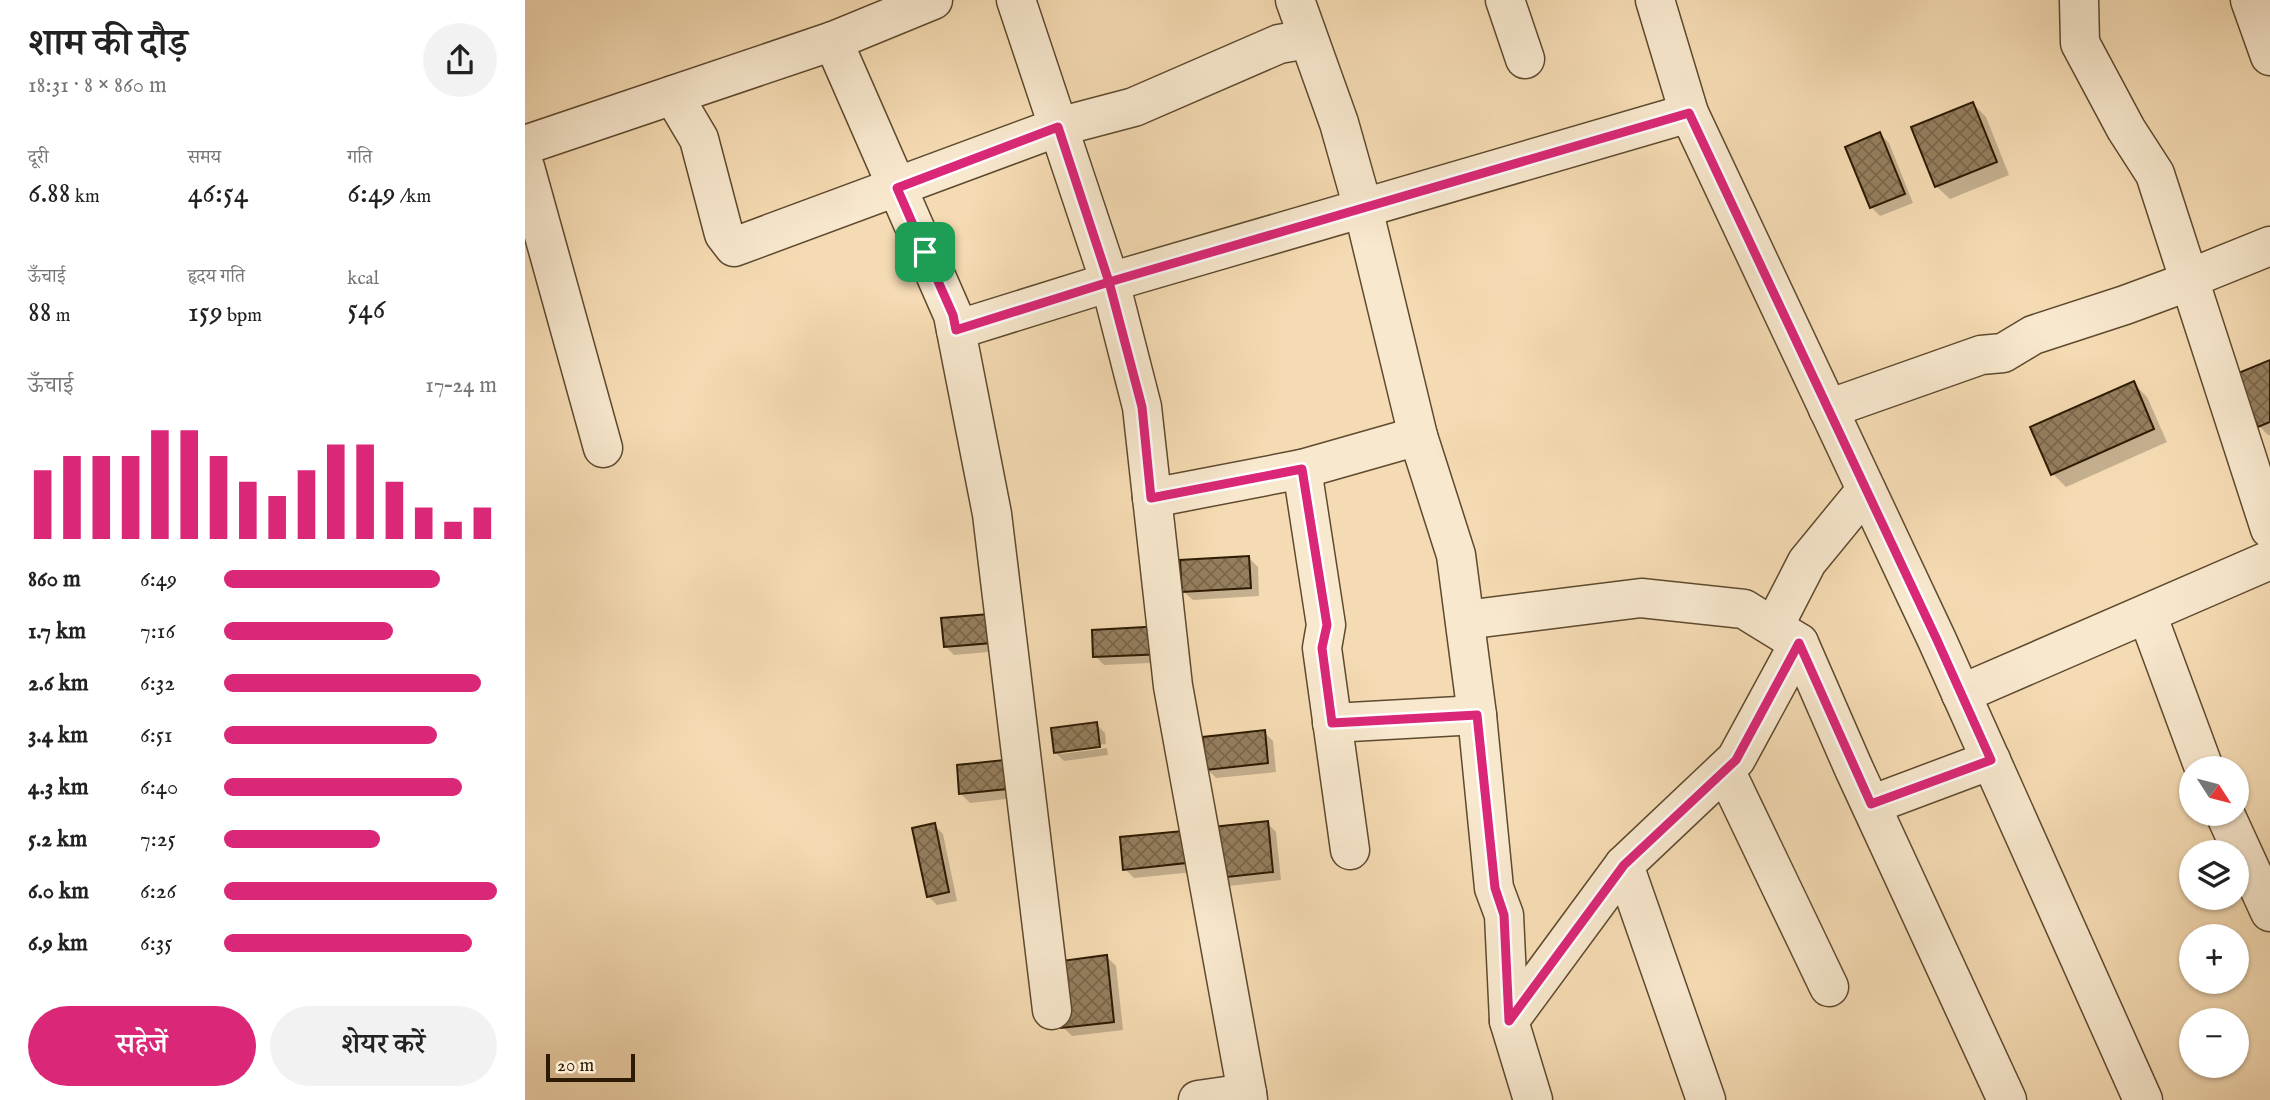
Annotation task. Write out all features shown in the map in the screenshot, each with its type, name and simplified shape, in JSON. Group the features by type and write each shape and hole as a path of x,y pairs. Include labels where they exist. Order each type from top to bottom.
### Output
{"street":[{"path":"525,145 833,41 933,0"},
{"path":"1016,0 1109,282 1142,407 1173,686 1248,1097 1198,1100"},
{"path":"1295,0 1339,123 1363,208 1417,436 1456,555 1477,715 1495,888 1504,915 1509,1021 1533,1100"},
{"path":"1505,0 1525,59"},
{"path":"1655,0 1689,113 1961,694 2143,1100"},
{"path":"2079,0 2080,43 2126,129 2155,174 2270,529"},
{"path":"2250,0 2270,56"},
{"path":"673,95 699,139 724,234 734,247 1058,127 1134,107 1279,44 1308,39"},
{"path":"833,41 953,315 992,514 1052,1010"},
{"path":"956,330 1109,282 1689,113"},
{"path":"525,167 603,448"},
{"path":"1828,409 1981,355 2003,354 2033,335 2190,281 2193,277 2270,246"},
{"path":"1151,498 1302,469 1417,436"},
{"path":"1302,469 1327,625 1322,648 1350,850"},
{"path":"1509,1021 1624,865 1736,760 1786,635 1807,562 1866,490"},
{"path":"1961,694 2270,560"},
{"path":"1465,620 1641,598 1744,609 1786,635 1871,804 2007,1100"},
{"path":"2147,614 2200,756"},
{"path":"1332,723 1477,715"},
{"path":"1871,804 1991,760"},
{"path":"1725,770 1829,987"},
{"path":"2231,826 2270,912"},
{"path":"1624,865 1706,1100"}],"building":[{"path":"1973,102 1997,162 1935,187 1911,127"},
{"path":"1880,132 1905,194 1870,208 1845,147"},
{"path":"2270,360 2270,422 2258,427 2236,374"},
{"path":"2134,381 2154,429 2051,475 2030,427"},
{"path":"1249,556 1251,588 1182,592 1180,560"},
{"path":"989,614 992,643 944,647 941,618"},
{"path":"1163,626 1165,654 1093,657 1092,630"},
{"path":"1097,722 1100,747 1054,753 1051,728"},
{"path":"1265,730 1268,763 1206,770 1203,737"},
{"path":"1004,760 1007,789 959,794 957,765"},
{"path":"1268,821 1273,872 1218,878 1213,827"},
{"path":"935,823 949,892 927,897 912,828"},
{"path":"1183,831 1186,863 1123,870 1120,837"},
{"path":"1107,955 1114,1022 1061,1028 1054,962"}],"route":[{"path":"925,252 897,188 1058,127 1109,282 1689,113 1991,760 1871,804 1799,643 1736,760 1624,865 1509,1021 1504,915 1495,888 1477,715 1332,723 1322,648 1327,625 1302,469 1151,498 1142,407 1109,282 956,330 953,315 925,252"}]}
